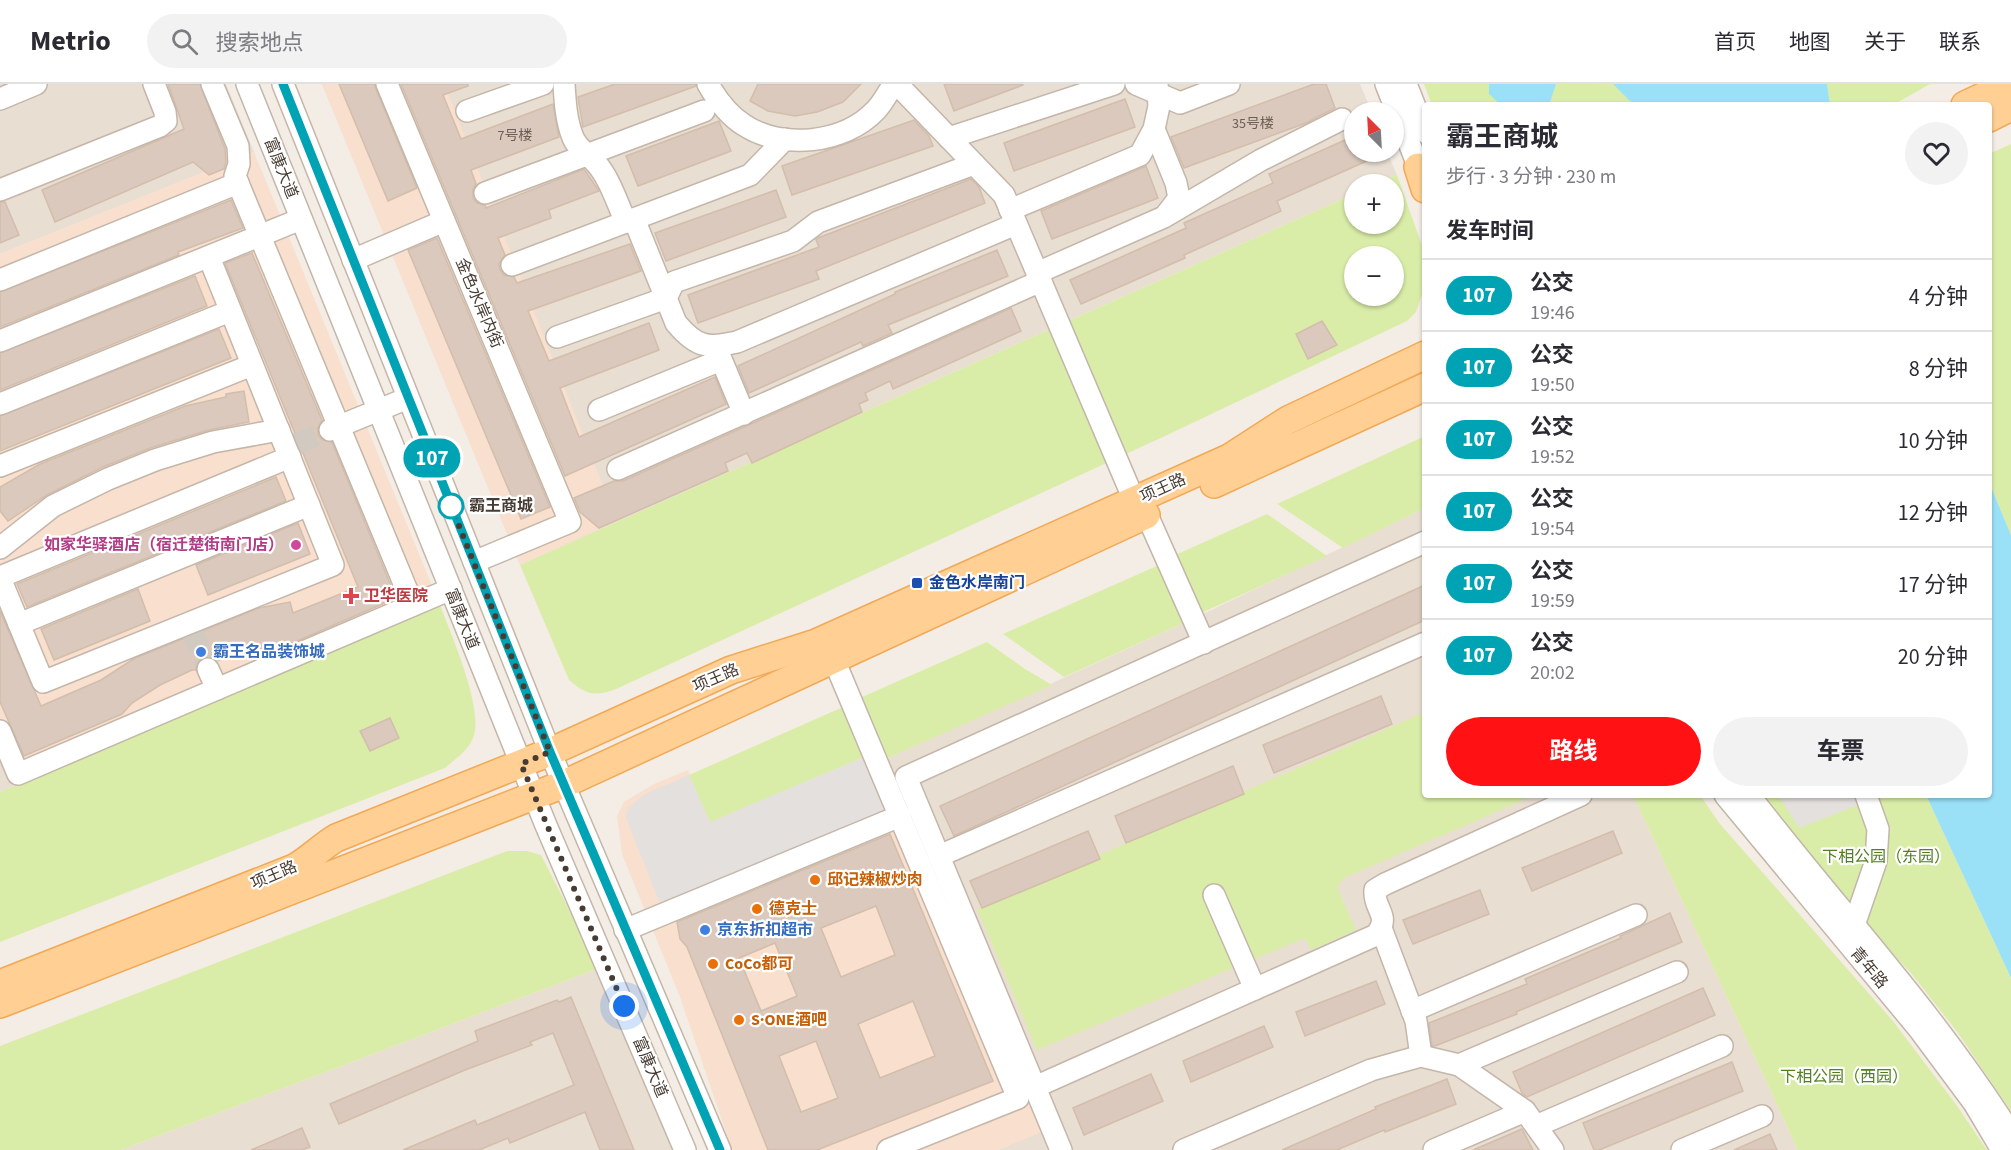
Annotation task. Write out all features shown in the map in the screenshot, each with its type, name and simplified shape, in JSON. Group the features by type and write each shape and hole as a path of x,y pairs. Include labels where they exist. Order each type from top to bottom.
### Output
{"main road":[{"path":"1971,102 2010,84"},
{"path":"1992,116 2011,107"},
{"path":"1387,373 1422,335"},
{"name":"项王路","path":"0,1004 564,784 834,660 1141,508 1229,458 1288,420 1422,356"},
{"name":"项王路","path":"0,984 294,868 306,862 324,845 336,838 550,752 731,670 816,643 1417,393"}],"street":[{"path":"0,99 36,84"},
{"path":"0,190 160,126 166,121 165,112 154,84"},
{"path":"212,84 238,146 240,154 235,176 334,428 413,606"},
{"name":"富康大道","path":"247,84 521,764 686,1150"},
{"name":"富康大道","path":"283,84 550,752 720,1150"},
{"name":"金色水岸内街","path":"387,84 570,522 474,562"},
{"path":"467,111 543,84"},
{"path":"564,84 572,137 597,164 630,221 676,322 686,336 719,353 744,414"},
{"path":"708,84 718,102 744,126 777,139 812,141 846,131 875,111 896,84 1004,195 1141,508 1204,643"},
{"path":"949,138 1114,84"},
{"path":"1136,84 1158,89 1180,103 1229,84"},
{"path":"1386,84 1422,177"},
{"path":"1406,84 1422,124"},
{"path":"599,410 719,353 737,342 1013,217 1140,155 1154,129 1159,106 1158,89"},
{"path":"485,194 704,111"},
{"path":"618,470 744,414 1164,217 1261,160 1342,119"},
{"path":"1154,129 1176,183 1179,198 1164,217"},
{"path":"512,265 750,175 785,140"},
{"path":"557,337 666,298 674,282 794,241 818,222 974,164"},
{"path":"0,280 238,183"},
{"path":"0,341 302,219"},
{"path":"353,260 444,221"},
{"path":"209,257 252,365 288,445 333,564 189,626 43,682 0,578 288,445"},
{"path":"0,404 230,311"},
{"path":"0,466 252,365"},
{"path":"334,428 408,399"},
{"path":"0,548 53,506 108,479 155,460 213,442 288,445"},
{"path":"19,624 309,505"},
{"path":"897,781 1422,543"},
{"path":"0,731 18,774 451,589"},
{"path":"939,856 1422,644"},
{"path":"834,660 939,856 1061,1150"},
{"path":"208,669 217,689"},
{"path":"888,1150 1018,1098 900,816 897,781"},
{"path":"1421,1056 1416,1021 1382,928 1383,917 1374,898 1375,890 1574,798"},
{"name":"青年路","path":"1727,798 1919,1029 1974,1103 2002,1150"},
{"name":"青年路","path":"1751,798 1928,1015 1984,1091 2011,1134"},
{"path":"1854,925 1876,861 1878,829 1867,798"},
{"path":"625,930 900,816"},
{"path":"1214,895 1255,989"},
{"path":"1412,1011 1636,915"},
{"path":"1035,1087 1376,935 1382,928"},
{"path":"1459,1065 1677,972"},
{"path":"1434,1150 1531,1119 1722,1046"},
{"path":"1184,1150 1371,1070 1421,1056 1459,1065 1531,1119 1553,1150"},
{"path":"1682,1150 1762,1116"}],"shaded area":[{"path":"0,84 226,84 254,152 0,254"},
{"path":"322,84 1360,84 1368,102 1344,102 1344,162 1391,162 1397,174 1344,174 1344,198 520,565"},
{"path":"322,84 444,84 617,521 520,565"},
{"path":"254,152 440,605 15,786 0,752 0,254"},
{"path":"1422,509 1422,798 1634,798 1798,1150 998,1150 1042,1131 888,758 1186,622"},
{"path":"0,752 15,786 0,792"},
{"path":"864,757 888,758 1042,1132 998,1150 732,1150 680,997 622,854 617,816 624,802 654,784 688,770 710,822"},
{"path":"864,757 885,814 661,906 626,818 628,808 645,794 689,775 710,822"},
{"path":"1780,798 1857,798 1860,804 1799,828"},
{"path":"599,968 676,1150 121,1150"}],"green space":[{"path":"1424,84 1634,84 1642,102 1431,102"},
{"path":"1827,84 1930,84 1898,102 1830,102"},
{"path":"2011,144 2011,535 1992,489 1992,153"},
{"path":"1404,195 1422,246 1422,294 1416,312 1407,321 1165,436 616,689 596,694 586,692 569,680 520,565 1344,198 1344,234 1404,234"},
{"path":"1422,437 1422,509 1343,548 1277,504"},
{"path":"1267,514 1327,556 1199,614 1173,556"},
{"path":"1159,565 1186,622 1064,677 1003,634"},
{"path":"440,605 471,692 475,726 473,738 468,747 445,768 0,942 0,792"},
{"path":"987,642 1052,685 888,758 862,697"},
{"path":"843,707 864,757 710,823 689,775"},
{"path":"1422,713 1422,798 1528,798 1344,878 1337,887 1356,930 1311,950 1305,938 1037,1050 977,909"},
{"name":"下相公园（西园）","path":"1634,798 1702,798 1720,824 1893,1021 1955,1103 1987,1150 1798,1150"},
{"name":"下相公园（东园）","path":"1758,798 1927,798 2011,978 2011,1111 1958,1033 1911,973 1841,900"},
{"path":"507,851 527,851 541,855 599,968 121,1150 0,1150 0,1046"}],"water":[{"path":"1489,84 1556,84 1550,102 1498,102 1489,94"},
{"path":"1613,84 1827,84 1830,102 1632,102"},
{"path":"1992,489 2011,535 2011,978 1927,798 1992,798"}],"building":[{"path":"168,84 200,84 225,149 224,169 209,175 193,162 55,222 42,190 184,129"},
{"path":"339,84 374,84 417,188 388,201"},
{"path":"401,84 468,84 468,86 443,95 461,139 553,104 559,137 471,170 476,184 473,198 486,208 584,169 599,191 549,210 551,218 498,238 505,255 499,264 504,275 514,277 517,283 630,244 641,271 528,311 549,361 649,323 659,350 560,388 579,437 715,377 726,404 565,476"},
{"path":"615,84 695,84 696,86 583,127 578,97"},
{"path":"758,84 861,84 843,102 817,112 795,116 768,111 750,101"},
{"path":"944,84 1022,84 1023,85 954,111"},
{"path":"1314,84 1326,84 1335,108 1306,123 1184,168 1171,137"},
{"path":"1125,99 1135,127 1014,171 1004,143"},
{"path":"914,120 929,136 933,146 792,195 782,166"},
{"path":"719,121 731,151 638,186 626,156"},
{"path":"1344,140 1344,162 1365,162 1277,201 1281,211 1184,255 1185,258 1081,304 1070,280 1186,228 1184,223 1273,183 1269,174"},
{"path":"1146,166 1158,198 1052,239 1041,211"},
{"path":"971,179 979,187 985,203 816,271 819,279 698,323 688,295 819,247 816,240 818,238"},
{"path":"776,190 786,217 666,261 655,233"},
{"path":"231,200 243,228 178,252 179,255 0,327 0,292"},
{"path":"0,202 5,202 19,235 0,243"},
{"path":"437,238 550,507 521,519 408,250"},
{"path":"997,250 1008,276 888,325 892,333 863,346 861,342 749,393 738,366 895,294 895,292"},
{"path":"252,253 322,420 318,428 318,435 323,440 332,442 396,598 295,642 229,655 218,661 210,656 203,657 197,662 196,670 160,685 132,703 122,714 24,756 0,702 0,611 41,706 101,680 135,658 259,608 290,602 293,613 358,587 225,263"},
{"path":"195,276 207,306 0,390 0,353"},
{"path":"1011,308 1021,331 893,389 890,381 865,393 868,400 859,404 862,412 752,463 747,453 725,463 728,471 599,528 580,512 574,498 614,481 623,481"},
{"path":"1322,321 1337,345 1308,359 1296,334"},
{"path":"219,329 231,358 0,451 0,416"},
{"path":"244,391 249,422 209,430 150,448 103,467 47,495 8,521 0,511 0,487 40,464 185,406"},
{"path":"276,477 286,501 27,607 17,584"},
{"path":"298,523 310,554 208,595 196,565"},
{"path":"1422,586 1422,621 954,836 940,806"},
{"path":"138,589 150,621 54,660 41,629"},
{"path":"1381,696 1392,724 1274,773 1263,745"},
{"path":"390,718 399,738 370,751 360,731"},
{"path":"1233,766 1244,794 1126,843 1115,816"},
{"path":"1088,831 1100,859 982,908 970,881"},
{"path":"1613,831 1622,853 1532,891 1522,868"},
{"path":"890,834 993,1081 817,1150 768,1150 687,947 680,939 677,922","holes":["876,906 895,955 841,977 821,928","775,943 797,996 761,1011 739,958","913,1001 935,1056 880,1078 858,1024","816,1041 838,1098 801,1112 779,1056"]},
{"path":"1480,890 1489,914 1413,944 1403,920"},
{"path":"1670,913 1682,942 1516,1012 1517,1014 1432,1046 1429,1023 1527,984 1525,979 1621,938 1620,936"},
{"path":"1376,981 1385,1004 1305,1036 1296,1012"},
{"path":"1703,988 1715,1015 1527,1097 1522,1093 1513,1072"},
{"path":"571,997 634,1150 600,1150 585,1112 510,1143 508,1138 479,1150 403,1150 475,1120 477,1125 574,1085 553,1033 530,1042 532,1045 465,1070 339,1124 330,1104 478,1041 475,1031 557,1000 559,1002"},
{"path":"1264,1026 1273,1047 1191,1082 1183,1061"},
{"path":"1732,1062 1743,1091 1599,1150 1594,1150 1583,1123"},
{"path":"1151,1074 1163,1101 1084,1135 1073,1108"},
{"path":"1447,1079 1456,1104 1337,1150 1282,1150 1376,1109 1375,1107"},
{"path":"302,1128 310,1147 302,1150 251,1150"},
{"path":"1522,1129 1533,1150 1473,1150"},
{"path":"1770,1134 1777,1150 1734,1150"}],"tunnel":[{"path":"296,444 330,430"},
{"path":"191,629 208,669"}],"bus line":[{"name":"107","path":"283,84 550,752 720,1150"}],"place":[{"name":"霸王商城","path":"451,506"},
{"name":"如家华驿酒店（宿迁楚街南门店）","path":"296,545"},
{"name":"金色水岸南门","path":"917,583"},
{"name":"卫华医院","path":"351,596"},
{"name":"霸王名品装饰城","path":"201,652"},
{"name":"邱记辣椒炒肉","path":"815,880"},
{"name":"德克士","path":"757,909"},
{"name":"京东折扣超市","path":"705,930"},
{"name":"CoCo都可","path":"713,964"},
{"name":"S·ONE酒吧","path":"739,1020"}],"route":[{"path":"451,506 449,501 550,752 521,764 624,1006"}]}
